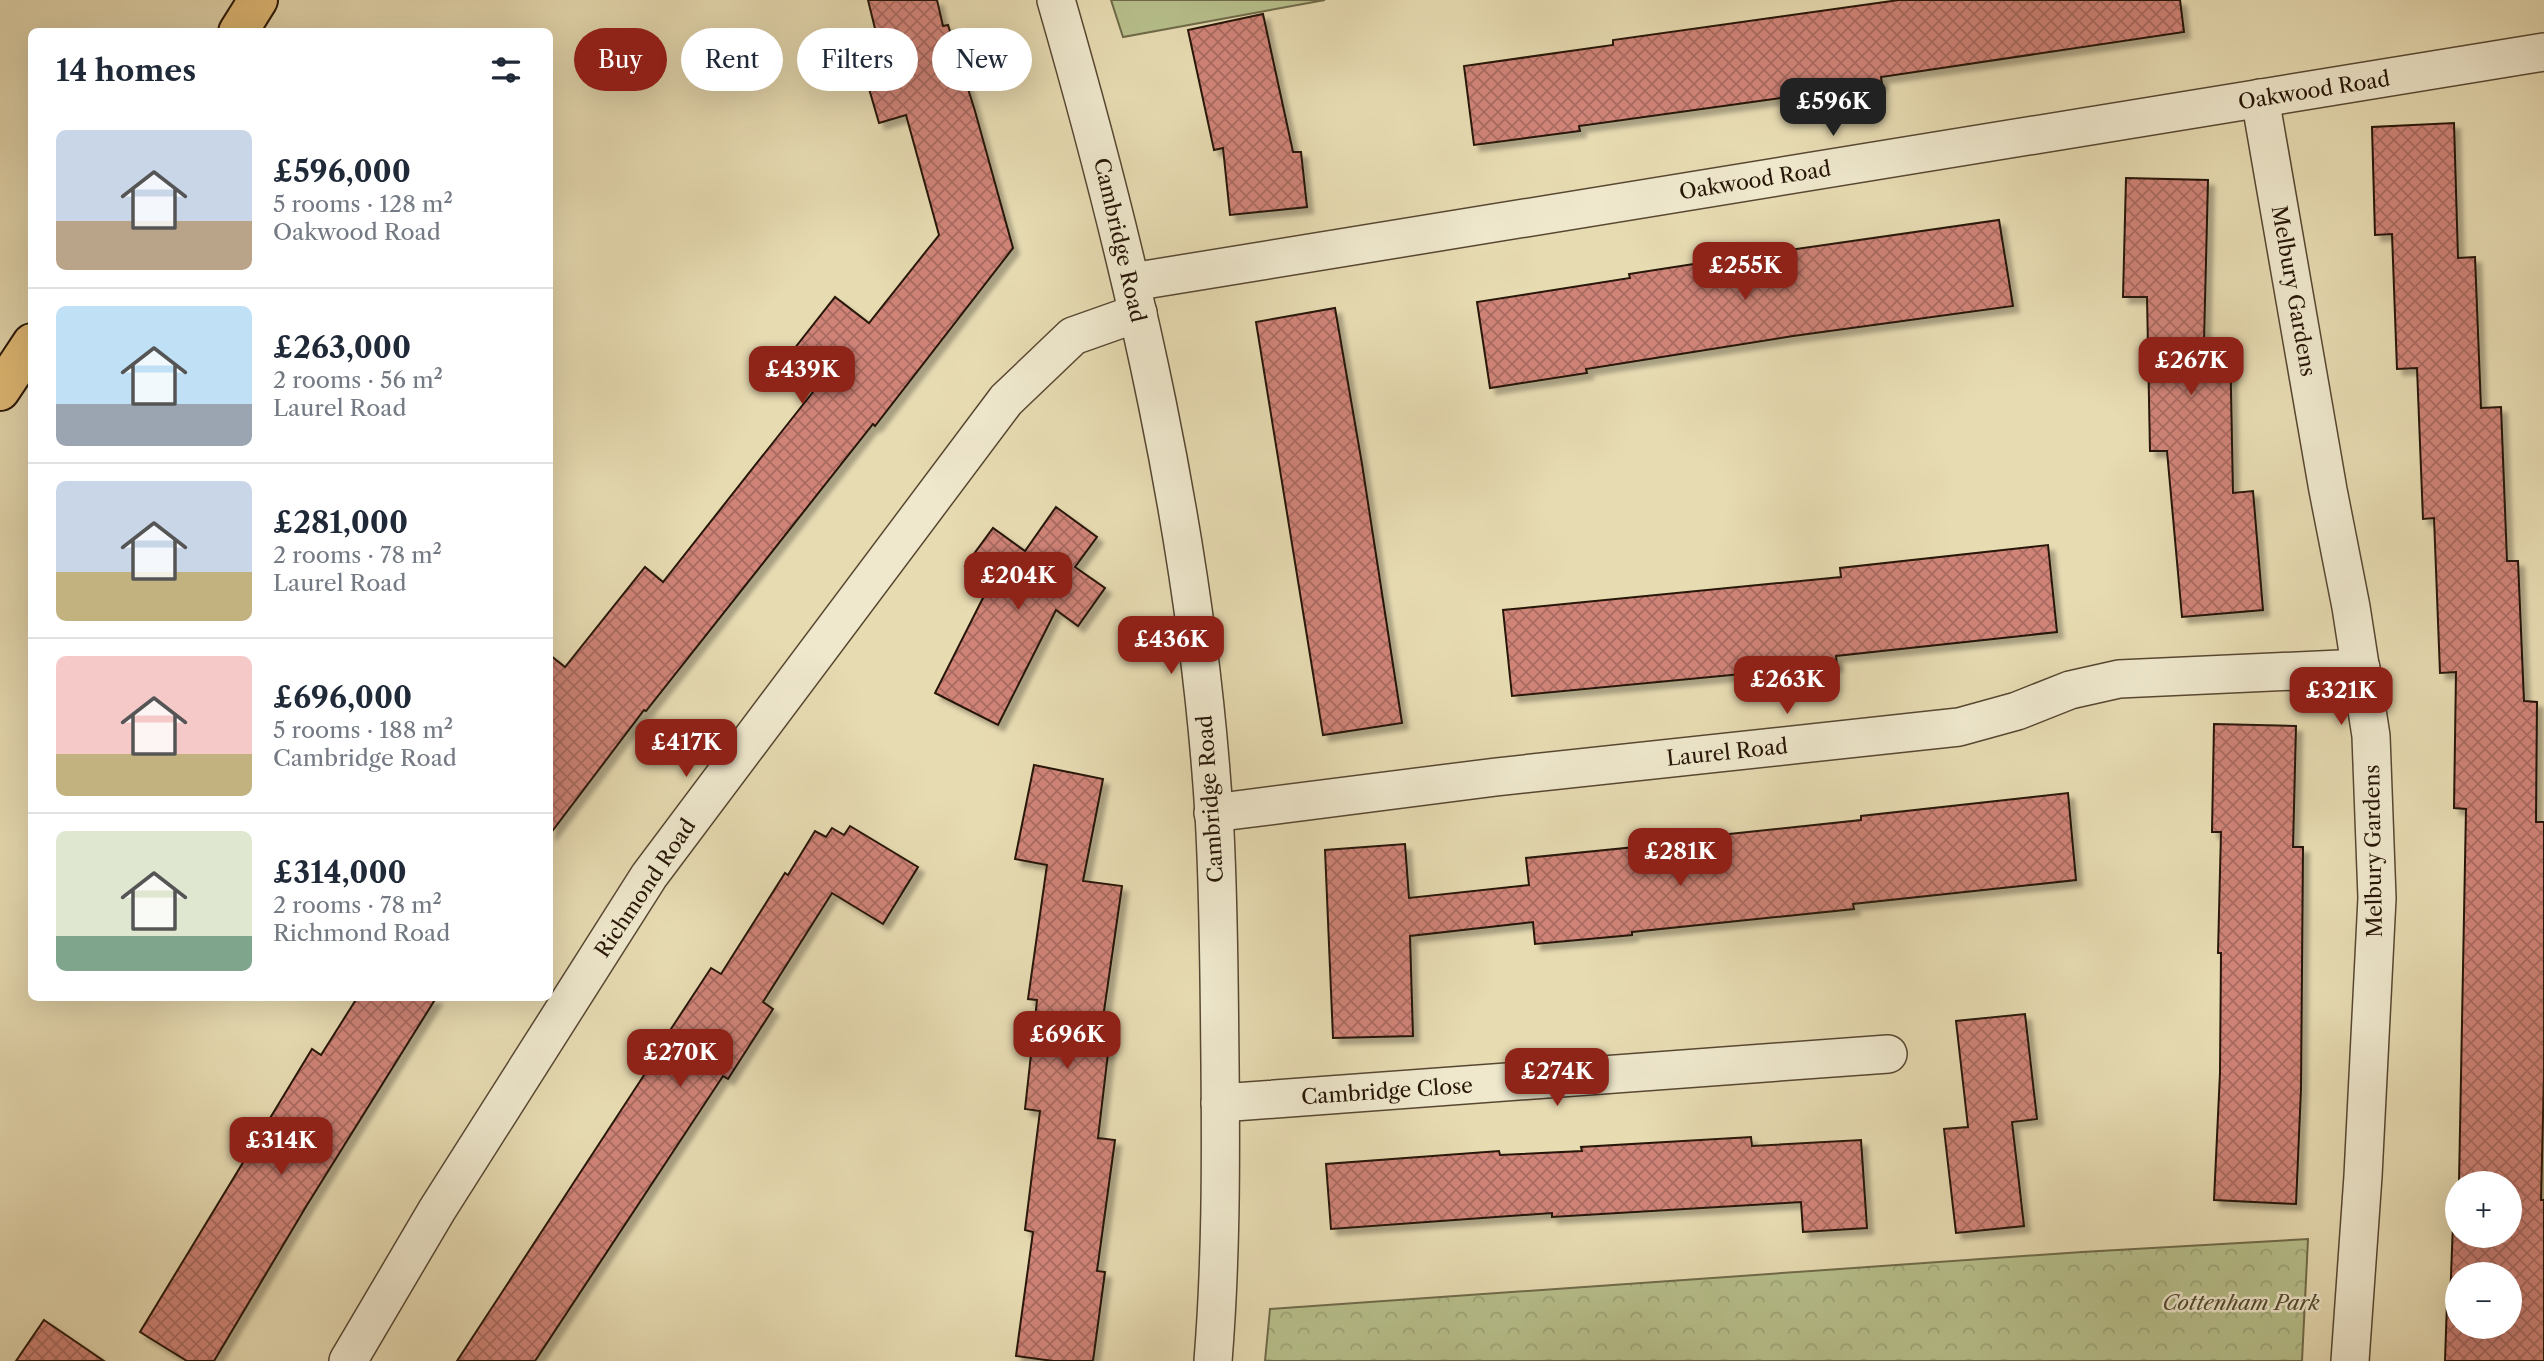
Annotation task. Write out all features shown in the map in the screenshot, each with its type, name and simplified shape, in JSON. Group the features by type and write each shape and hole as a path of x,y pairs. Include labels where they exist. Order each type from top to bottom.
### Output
{"main road":[{"path":"240,28 258,0"},
{"path":"0,391 28,350"}],"street":[{"name":"Cambridge Road","path":"1056,0 1092,122 1135,298 1184,553 1201,681 1213,813 1219,953 1221,1207 1213,1361"},
{"name":"Oakwood Road","path":"1135,298 2260,99 2544,52"},
{"name":"Melbury Gardens","path":"2260,99 2371,736 2377,898 2363,1176 2350,1361"},
{"name":"Richmond Road","path":"348,1361 438,1210 649,876 1006,400 1073,336 1135,298"},
{"name":"Laurel Road","path":"1213,813 1496,777 1959,726 2017,711 2070,690 2119,679 2361,668"},
{"name":"Cambridge Close","path":"1220,1103 1888,1055"}],"green space":[{"path":"1111,0 1325,0 1123,37"},
{"name":"Cottenham Park","path":"2308,1239 2302,1361 1265,1361 1270,1309 2082,1252"}],"building":[{"path":"868,0 937,0 943,26 948,25 949,28 932,28 932,91 969,91 1013,248 875,426 873,424 646,711 644,710 553,830 553,657 565,667 645,567 663,582 820,383 787,358 835,297 869,323 939,235 906,115 879,123 870,91 918,91 918,28 875,28"},
{"path":"1899,0 2180,0 2184,32 1881,77 1882,84 1579,126 1580,131 1474,145 1464,66 1613,45 1613,40"},
{"path":"1263,14 1293,152 1301,152 1307,207 1230,215 1223,148 1214,150 1188,30"},
{"path":"2454,123 2458,258 2475,257 2481,408 2501,407 2507,561 2518,561 2524,701 2537,702 2536,822 2544,822 2541,1200 2544,1200 2544,1361 2445,1361 2446,1339 2522,1339 2522,1262 2452,1262 2452,1248 2522,1248 2522,1171 2459,1171 2466,809 2454,808 2456,672 2440,673 2434,518 2423,519 2417,368 2397,369 2392,234 2375,235 2372,127"},
{"path":"2126,178 2208,180 2204,341 2230,341 2233,493 2253,491 2263,610 2182,617 2167,451 2150,451 2147,297 2123,297"},
{"path":"1999,220 2013,306 1793,336 1586,369 1587,373 1490,388 1477,302 1630,278 1629,274"},
{"path":"1335,308 1402,723 1323,735 1256,322"},
{"path":"1056,507 1097,537 1075,567 1105,588 1078,626 1056,610 998,725 935,693 990,584 965,566 993,528 1025,551"},
{"path":"2048,545 2057,632 1836,656 1837,665 1512,696 1503,610 1841,577 1840,568"},
{"path":"2214,724 2296,726 2293,847 2303,847 2301,1089 2296,1204 2214,1200 2220,1073 2221,953 2218,953 2221,832 2212,832"},
{"path":"1034,765 1103,779 1083,881 1122,886 1103,1018 1112,1019 1098,1138 1115,1140 1097,1271 1105,1272 1093,1361 1053,1361 1016,1356 1033,1232 1025,1230 1040,1111 1025,1109 1037,1000 1028,999 1047,865 1015,859"},
{"path":"2068,793 2076,880 1853,904 1854,909 1535,944 1533,922 1410,936 1413,1036 1333,1038 1325,850 1405,844 1409,898 1529,885 1526,858 1861,820 1861,816"},
{"path":"850,826 918,867 883,924 832,893 763,1002 773,1009 728,1079 723,1076 535,1361 457,1361 667,1040 665,1038 711,968 721,974 815,831 826,837 832,828 844,835"},
{"path":"355,1001 434,1001 214,1361 187,1361 140,1332 312,1049 321,1055"},
{"path":"2025,1014 2037,1119 2012,1122 2024,1226 1956,1233 1944,1129 1968,1127 1956,1021"},
{"path":"1751,1137 1752,1146 1861,1140 1867,1228 1803,1232 1801,1202 1552,1217 1552,1213 1331,1229 1326,1164 1499,1151 1500,1155 1582,1151 1581,1147"},
{"path":"44,1320 104,1361 16,1361"}]}
